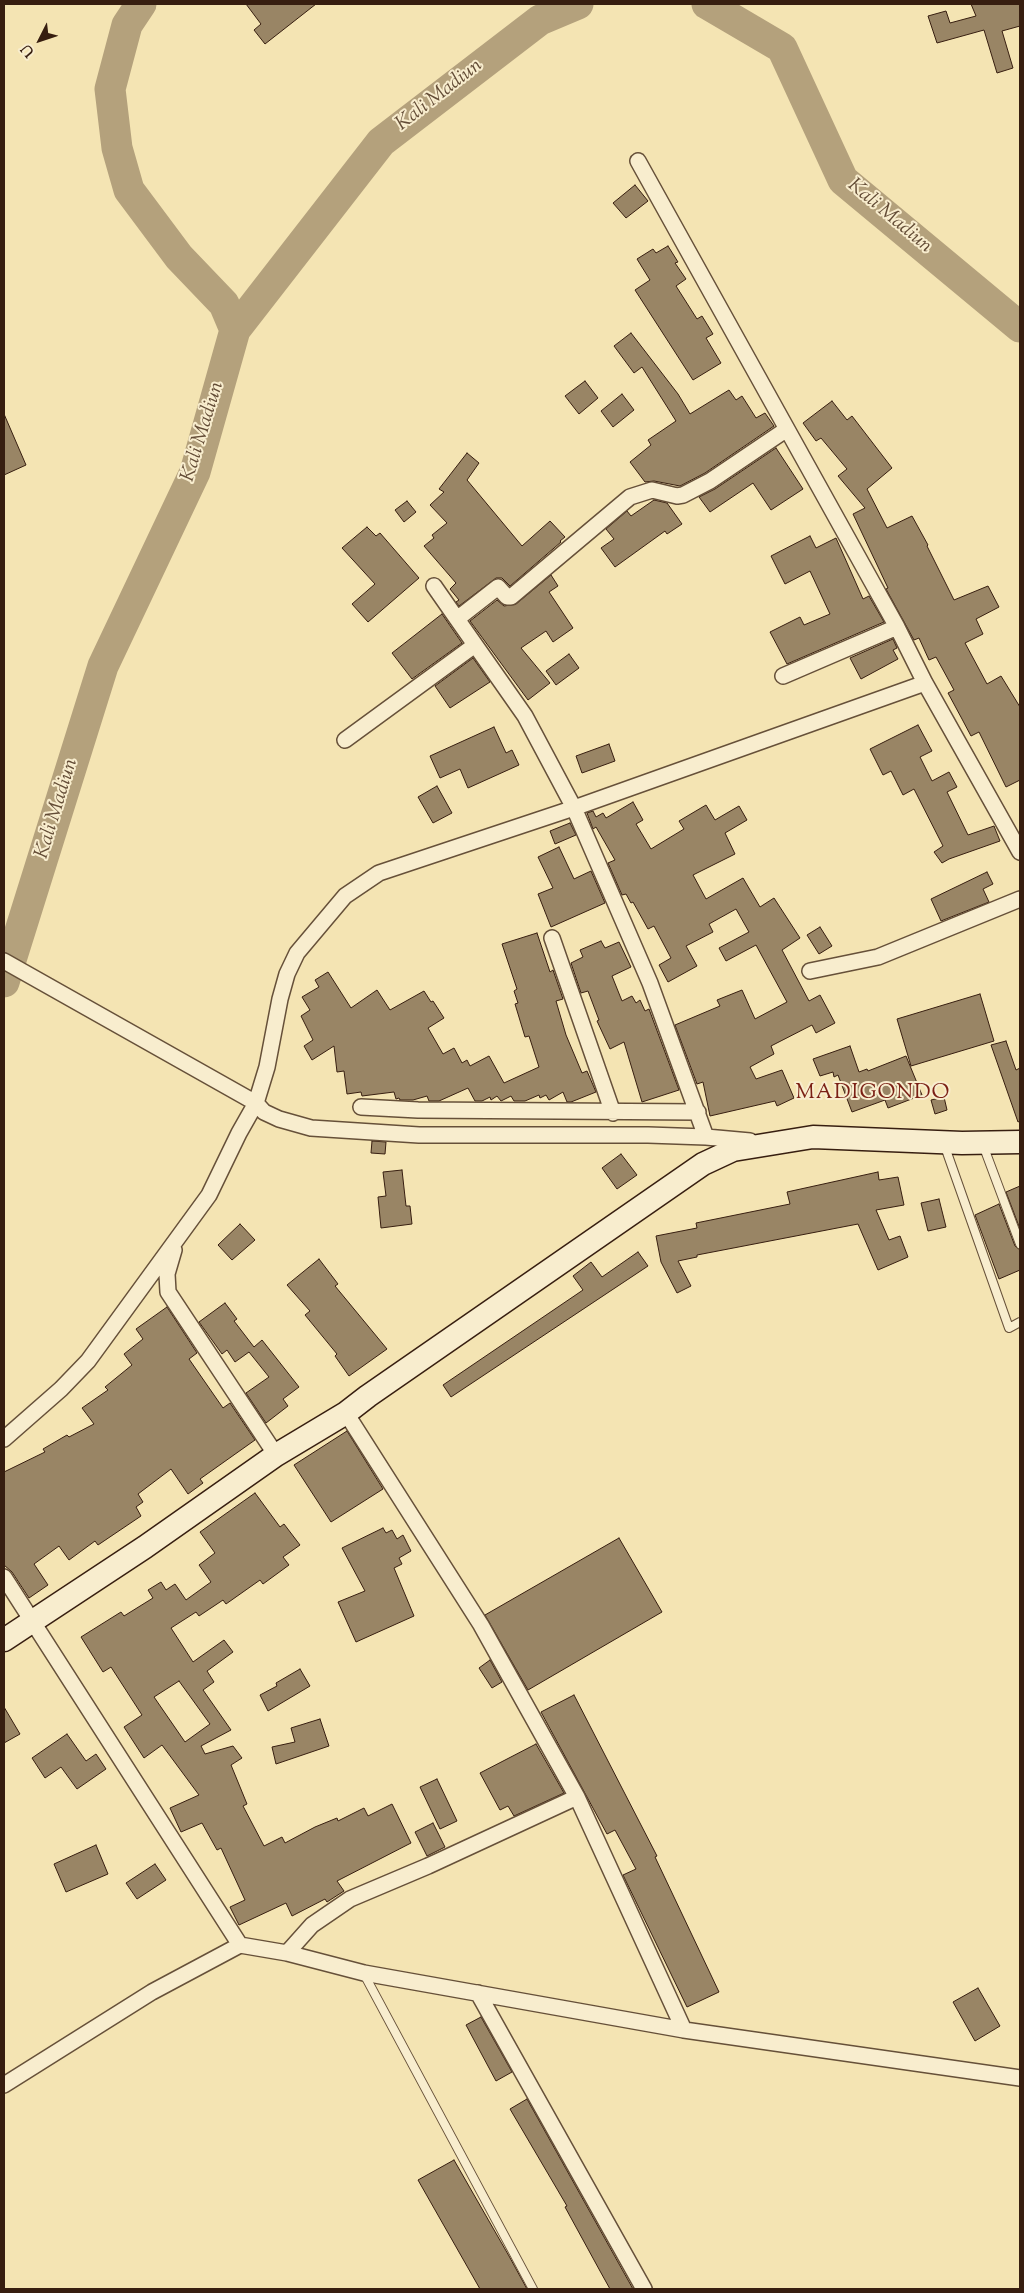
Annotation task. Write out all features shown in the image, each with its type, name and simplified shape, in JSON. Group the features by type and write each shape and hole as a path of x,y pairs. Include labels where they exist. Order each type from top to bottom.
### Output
{"main road":[{"path":"4,1640 145,1547 276,1455 346,1413 703,1164 733,1150 813,1137 982,1143 1020,1142"}],"street":[{"path":"638,161 897,627 924,682 1020,852"},
{"path":"457,619 498,587 507,597 511,597 630,497 652,490 677,496 683,495 710,480 787,429"},
{"path":"434,586 525,716 574,808 650,983 706,1137"},
{"path":"783,676 897,627"},
{"path":"345,740 476,645"},
{"path":"4,1438 61,1389 88,1360 212,1190 239,1133 256,1103 267,1067 280,999 287,974 297,953 345,896 379,873 574,808 924,682"},
{"path":"810,971 878,957 1020,899"},
{"path":"552,938 613,1112"},
{"path":"4,961 256,1103 264,1112 278,1119 311,1128 328,1131 419,1135 706,1137 767,1143"},
{"path":"361,1107 698,1112"},
{"path":"177,1240 167,1274 168,1292 276,1455"},
{"path":"346,1413 481,1625 577,1797 684,2030"},
{"path":"4,1577 240,1945"},
{"path":"287,1953 312,1925 350,1899 428,1866 577,1797"},
{"path":"4,2085 152,1992 240,1945 287,1953 364,1973 684,2030 1020,2078"},
{"path":"478,1993 644,2289"}],"lane":[{"path":"944,1142 1009,1328 1020,1322"},
{"path":"982,1143 1020,1244"},
{"path":"364,1973 533,2289"}],"building":[{"path":"246,4 316,4 265,44 254,30 261,24"},
{"path":"971,4 1020,4 1020,26 1002,31 1013,68 997,73 984,30 937,43 928,16 946,11 950,23 976,16"},
{"path":"635,185 648,201 626,218 613,203"},
{"path":"668,246 678,262 675,263 686,279 676,286 697,319 702,316 713,334 706,338 721,363 693,380 635,290 650,280 637,259 653,249 656,253"},
{"path":"631,333 678,394 690,414 729,390 736,400 742,396 756,418 765,413 774,426 705,473 680,486 654,481 645,482 630,462 651,445 648,440 676,421 642,367 634,373 614,346"},
{"path":"585,381 598,398 579,414 565,396"},
{"path":"622,394 634,410 613,427 601,411"},
{"path":"832,401 847,420 852,416 892,468 867,489 887,528 912,516 954,600 988,586 999,607 976,619 983,634 965,643 987,684 1001,676 1020,707 1020,780 1006,787 979,732 971,736 948,693 954,690 936,657 929,660 919,638 914,640 886,589 888,588 853,514 865,508 838,476 847,469 821,438 816,441 803,423"},
{"path":"4,414 26,465 4,475"},
{"path":"776,448 803,489 771,510 753,483 710,512 699,497 715,489"},
{"path":"467,453 479,463 467,480 522,546 550,521 565,537 510,586 502,578 496,578 459,606 456,602 459,600 450,589 456,583 424,546 434,538 432,535 447,523 430,505 444,492 439,489"},
{"path":"654,500 667,503 682,524 667,534 665,531 615,567 601,548 614,539 606,529 627,511 631,516"},
{"path":"407,501 416,512 404,522 395,510"},
{"path":"367,527 376,536 380,533 419,578 368,622 352,604 375,584 342,548"},
{"path":"810,536 816,548 836,538 863,599 869,596 884,622 787,664 770,632 800,617 804,625 830,614 810,571 785,584 771,556"},
{"path":"551,575 558,586 549,592 573,628 553,642 546,631 521,648 550,683 528,700 470,621 497,600 504,606 516,604"},
{"path":"442,614 462,643 412,679 392,653"},
{"path":"893,639 897,648 893,650 898,659 861,679 850,658"},
{"path":"569,654 579,668 556,685 546,671"},
{"path":"473,658 490,682 450,708 435,686"},
{"path":"918,725 932,751 920,757 932,781 949,772 957,787 947,792 968,835 994,826 1000,841 942,863 934,852 943,846 914,789 903,795 891,771 883,775 870,749"},
{"path":"494,727 506,753 512,750 519,765 468,788 460,769 440,778 430,756"},
{"path":"609,744 615,761 582,773 576,756"},
{"path":"437,786 452,813 433,823 418,797"},
{"path":"633,802 643,820 636,824 651,849 684,829 679,821 706,805 715,820 739,806 747,820 725,833 735,854 693,875 706,899 743,878 760,907 774,898 800,938 782,950 809,1001 820,995 835,1023 816,1033 812,1025 771,1046 774,1054 750,1067 756,1079 782,1070 794,1098 777,1106 775,1101 710,1116 703,1082 697,1084 675,1025 720,1006 717,1000 742,990 755,1019 787,1002 756,945 726,961 719,948 749,932 736,909 709,924 713,932 686,946 697,966 668,982 659,965 671,958 654,926 648,929 633,902 631,903 626,894 622,895 608,863 615,860 596,827 593,829 587,813 593,811 596,817 603,813 606,818"},
{"path":"570,823 576,835 555,844 550,831"},
{"path":"559,847 574,879 591,871 605,903 551,927 538,894 553,888 538,857"},
{"path":"987,872 993,884 983,889 989,902 941,921 931,899"},
{"path":"820,927 832,946 819,954 807,935"},
{"path":"537,933 550,972 553,970 563,999 556,1001 566,1035 582,1073 587,1071 596,1092 571,1102 567,1102 563,1092 549,1100 546,1095 540,1098 539,1095 525,1101 514,1101 511,1096 501,1101 497,1096 491,1100 490,1097 482,1101 475,1101 468,1088 439,1101 429,1101 427,1096 413,1100 400,1100 399,1098 396,1099 394,1092 362,1096 361,1092 347,1094 344,1071 337,1072 334,1046 312,1060 304,1046 313,1040 301,1016 310,1010 302,997 319,987 315,980 328,972 351,1008 377,990 390,1010 424,991 444,1018 428,1028 443,1054 454,1048 462,1063 467,1060 470,1066 489,1056 504,1083 539,1067 529,1036 525,1037 515,1004 518,1003 514,991 517,989 502,944"},
{"path":"601,941 605,948 619,942 631,967 612,976 622,1001 632,996 636,1003 640,1000 645,1011 649,1009 679,1090 642,1102 624,1042 610,1049 597,1021 599,1020 588,991 581,993 571,963 583,957 580,950"},
{"path":"980,994 994,1041 911,1066 897,1019"},
{"path":"1006,1041 1016,1070 1020,1068 1020,1121 1018,1122 991,1045"},
{"path":"850,1046 859,1072 867,1069 868,1071 906,1056 922,1095 888,1108 885,1100 852,1112 838,1075 834,1077 833,1072 820,1076 813,1059"},
{"path":"944,1097 947,1110 935,1114 931,1100"},
{"path":"372,1141 386,1142 385,1154 371,1153"},
{"path":"621,1154 637,1175 617,1189 602,1168"},
{"path":"402,1170 406,1206 410,1206 412,1224 381,1228 378,1197 386,1196 383,1172"},
{"path":"878,1172 879,1180 898,1177 904,1205 876,1210 889,1240 900,1236 908,1257 878,1270 858,1224 697,1255 697,1257 678,1261 691,1286 677,1293 661,1262 656,1236 697,1228 696,1223 790,1204 787,1192"},
{"path":"1020,1186 1020,1229 1006,1192"},
{"path":"939,1199 946,1227 928,1231 921,1203"},
{"path":"999,1204 1015,1246 1020,1250 1020,1270 999,1279 975,1215"},
{"path":"240,1224 255,1240 232,1260 218,1245"},
{"path":"638,1252 648,1266 451,1397 443,1385 583,1290 573,1276 591,1262 602,1277"},
{"path":"319,1259 338,1284 335,1286 387,1349 349,1376 335,1356 337,1354 305,1315 310,1311 287,1285"},
{"path":"225,1303 237,1319 234,1321 254,1347 262,1340 299,1387 283,1399 288,1406 266,1423 246,1393 269,1377 249,1352 235,1362 227,1350 222,1354 199,1322"},
{"path":"167,1307 197,1353 189,1359 223,1408 230,1403 255,1440 200,1479 203,1483 188,1494 171,1469 138,1494 143,1502 136,1507 141,1516 98,1545 95,1541 69,1560 59,1546 34,1564 48,1585 29,1598 12,1572 4,1565 4,1472 45,1452 43,1449 67,1435 69,1437 94,1424 82,1408 108,1390 105,1387 132,1365 124,1354 143,1339 136,1329"},
{"path":"347,1431 383,1489 331,1522 294,1465"},
{"path":"255,1493 280,1527 284,1524 300,1545 283,1557 289,1565 263,1584 260,1580 226,1604 223,1600 199,1616 196,1612 171,1628 193,1662 224,1640 233,1652 207,1671 214,1682 203,1690 231,1730 201,1746 205,1754 233,1746 242,1758 231,1765 247,1804 243,1806 264,1846 282,1837 285,1843 315,1827 337,1818 338,1821 364,1808 368,1816 392,1804 411,1843 337,1881 344,1891 327,1902 325,1899 292,1916 286,1903 239,1925 230,1907 245,1900 221,1848 217,1850 202,1823 181,1832 170,1808 199,1795 162,1745 144,1758 124,1727 142,1715 111,1667 103,1672 81,1637 121,1612 124,1616 153,1598 148,1590 161,1582 166,1590 175,1584 186,1600 211,1582 199,1565 215,1553 200,1532","holes":["179,1681 210,1724 185,1742 154,1697"]},
{"path":"383,1528 386,1533 392,1530 397,1539 403,1535 411,1551 399,1558 402,1564 394,1568 414,1616 356,1642 338,1602 365,1591 342,1548"},
{"path":"619,1538 662,1612 528,1690 485,1615"},
{"path":"490,1660 502,1682 492,1688 479,1668"},
{"path":"300,1669 310,1686 268,1711 260,1695 277,1686 276,1683"},
{"path":"574,1695 657,1856 655,1857 719,1992 687,2007 623,1875 636,1869 615,1830 607,1834 541,1712"},
{"path":"4,1707 20,1734 4,1743"},
{"path":"320,1719 329,1746 276,1764 272,1747 295,1742 291,1728"},
{"path":"67,1734 86,1761 96,1754 106,1769 77,1789 61,1767 45,1778 32,1758"},
{"path":"536,1744 564,1793 514,1816 508,1806 500,1810 480,1773"},
{"path":"437,1779 457,1821 440,1829 420,1787"},
{"path":"433,1823 445,1847 427,1856 415,1832"},
{"path":"96,1845 108,1874 66,1892 54,1864"},
{"path":"155,1864 166,1880 137,1899 126,1883"},
{"path":"978,1988 1000,2026 975,2041 953,2002"},
{"path":"481,2017 512,2072 496,2081 466,2025"},
{"path":"527,2099 633,2289 610,2289 565,2207 567,2206 510,2109"},
{"path":"454,2160 527,2289 480,2289 418,2180"}],"waterway":[{"path":"141,4 127,25 110,89 117,148 129,190 179,257 224,304 235,330"},
{"name":"Kali Madiun","path":"4,982 103,666 195,472 235,330 381,142 540,20 578,4"},
{"name":"Kali Madiun","path":"707,4 782,48 843,180 1020,327"}],"district":[{"name":"MADIGONDO","path":"873,1094"}]}
